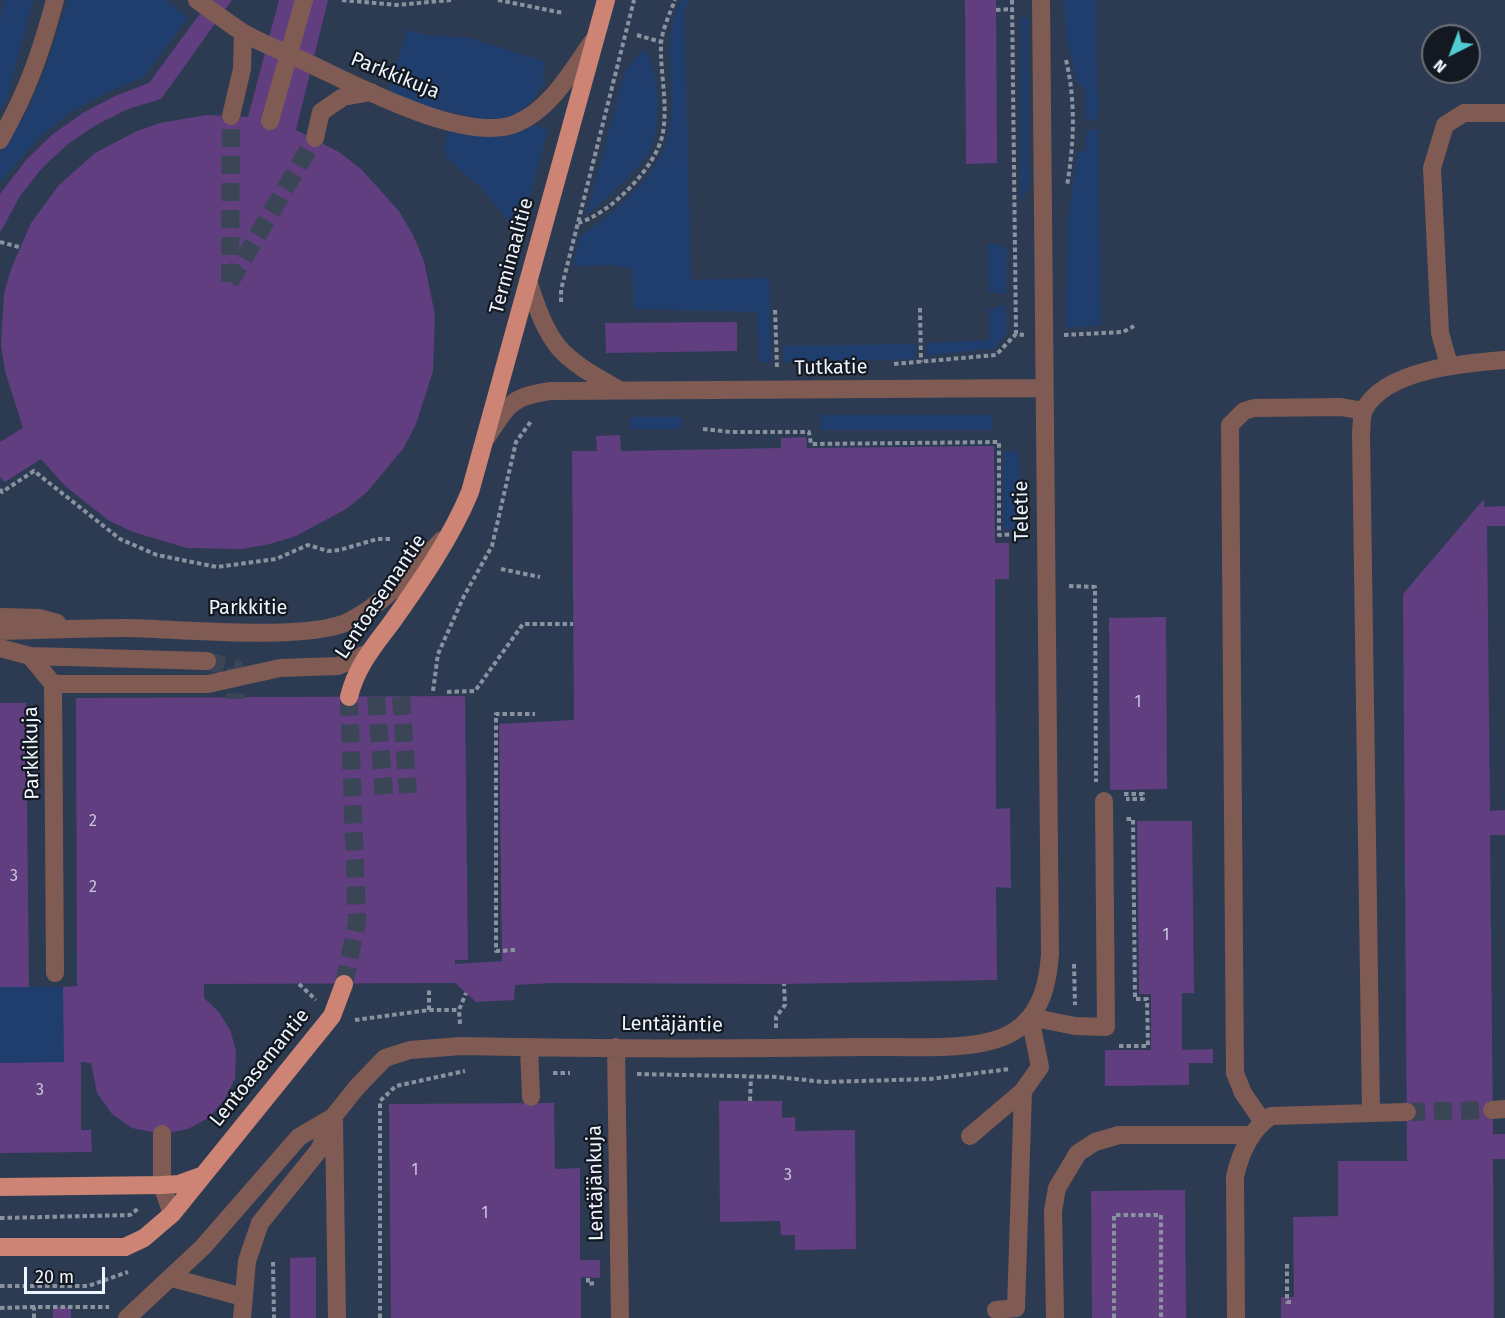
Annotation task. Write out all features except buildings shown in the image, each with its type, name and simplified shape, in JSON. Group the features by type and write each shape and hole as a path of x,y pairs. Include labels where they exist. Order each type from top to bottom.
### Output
{"main road":[{"name":"Terminaalitie","path":"457,524 470,492 592,42 606,0"},
{"name":"Lentoasemantie","path":"349,697 353,679 368,653 457,524"},
{"name":"Lentoasemantie","path":"0,1247 125,1247 144,1238 172,1214 332,1016 344,984"},
{"path":"0,1187 162,1185 179,1184 201,1176"}],"street":[{"path":"0,140 22,102 39,60 55,0"},
{"name":"Parkkikuja","path":"197,0 243,33 370,92 416,112 486,128 513,125 525,120 559,90 592,42"},
{"path":"270,122 304,0"},
{"name":"Teletie","path":"1030,1017 1040,1002 1048,981 1050,954 1041,0"},
{"path":"231,116 242,69 243,33"},
{"path":"315,138 321,112 343,97 370,92"},
{"path":"1449,364 1440,333 1432,168 1445,125 1464,113 1505,113"},
{"path":"528,282 548,335 561,352 619,390"},
{"path":"1371,1112 1361,433 1364,411 1376,395 1399,381 1449,364 1505,360"},
{"name":"Tutkatie","path":"483,443 507,406 526,394 551,391 1043,388"},
{"path":"1258,1128 1235,1073 1230,425 1244,411 1254,408 1341,407 1364,411"},
{"name":"Parkkitie","path":"0,631 77,629 257,632 319,629 348,622 369,609 399,585 457,524"},
{"path":"0,616 39,618 77,629"},
{"path":"0,648 30,656 207,661"},
{"path":"53,684 208,684 280,668 338,666 368,653"},
{"name":"Parkkikuja","path":"30,656 53,684 57,888 55,973"},
{"path":"970,1136 1023,1091 1040,1067 1030,1017 1075,1026 1106,1027 1100,795"},
{"name":"Lentäjäntie","path":"242,1318 247,1261 260,1223 319,1150 333,1117 357,1087 386,1058 410,1050 461,1046 776,1049 978,1045 1013,1032 1030,1017"},
{"path":"529,1047 531,1097"},
{"name":"Lentäjänkuja","path":"616,1047 620,1318"},
{"path":"996,1310 1016,1308 1023,1091"},
{"path":"1236,1318 1235,1177 1240,1155 1258,1128 1271,1116 1407,1112"},
{"path":"333,1117 337,1318"},
{"name":"Lentäjäntie","path":"129,1313 172,1278 203,1247 299,1137 333,1117"},
{"path":"1055,1318 1053,1211 1057,1188 1078,1153 1095,1142 1119,1136 1258,1128"},
{"path":"162,1134 162,1185 172,1214"},
{"path":"172,1278 243,1298"}],"path":[{"path":"342,0 397,5 451,0"},
{"path":"498,0 563,13"},
{"path":"561,307 561,290 634,0"},
{"path":"577,223 591,219 626,193 656,151 663,133 661,42 675,0"},
{"path":"1012,0 1016,334"},
{"path":"996,10 1013,9"},
{"path":"637,35 661,42"},
{"path":"0,242 19,247"},
{"path":"920,308 921,362"},
{"path":"766,369 777,369 775,310"},
{"path":"885,365 996,355"},
{"path":"433,691 438,654 464,596 492,546 516,442 526,426 547,412 551,391"},
{"path":"704,429 730,432 809,432 811,444 999,442 999,535 1026,534 1026,546"},
{"path":"0,489 2,492 34,471 120,539 157,555 218,567 276,559 308,545 328,551 340,550 377,538 392,539"},
{"path":"501,569 540,577"},
{"path":"1069,586 1095,587 1100,795"},
{"path":"447,692 475,691 523,624 573,624"},
{"path":"515,950 496,951 496,714 535,714"},
{"path":"299,984 320,1005"},
{"path":"429,989 429,1010"},
{"path":"347,1021 429,1010 459,1010 466,993"},
{"path":"617,1074 751,1076 824,1082 930,1079 1040,1067"},
{"path":"380,1318 380,1101 396,1086 464,1071 475,1071"},
{"path":"531,1073 577,1073"},
{"path":"750,1101 751,1076"},
{"path":"0,1218 130,1215 140,1208"},
{"path":"1114,1318 1114,1215 1161,1215 1161,1318"},
{"path":"273,1262 274,1318"},
{"path":"1287,1264 1287,1302 1294,1302"},
{"path":"0,1286 88,1286 128,1272"},
{"path":"588,1278 588,1284 604,1283"},
{"path":"0,1308 34,1307 129,1313"},
{"path":"34,1307 34,1318"}],"shaded area":[{"path":"0,0 1505,0 1505,1318 0,1318"},
{"path":"5,0 33,0 6,102 0,109 0,18"},
{"path":"68,0 165,0 188,17 144,77 106,93 71,112 36,140 0,183 0,154 30,106 47,65"},
{"path":"681,0 690,0 684,10 691,280 769,278 771,362 759,362 758,312 634,309 632,269 614,265 573,266 580,237 629,198 642,183 664,149 670,129 672,108 670,54 672,28"},
{"path":"1064,0 1096,0 1098,120 1085,119 1085,87 1078,85 1067,42"},
{"path":"1021,18 1028,18 1029,185 1020,202"},
{"path":"407,30 426,35 472,38 545,62 542,75 545,80 536,96 526,107 515,115 504,118 478,118 409,102 388,92"},
{"path":"643,49 653,69 658,97 658,111 651,148 640,165 586,215 625,72"},
{"path":"534,125 548,129 520,234 481,188 446,157 444,146 448,132 452,130 494,136 513,133"},
{"path":"1086,130 1098,130 1101,325 1066,328 1068,218 1078,152 1086,150"},
{"path":"988,243 1007,248 1006,294 989,292"},
{"path":"1006,305 1007,333 995,348 927,356 926,343 989,340 989,309"},
{"path":"915,344 915,359 784,362 783,346"},
{"path":"821,415 993,415 992,430 820,430"},
{"path":"631,417 682,417 681,429 630,429"},
{"path":"1004,451 1019,452 1021,529 1003,529"},
{"path":"0,987 63,987 64,1062 0,1063"}],"tunnel":[{"path":"230,282 231,116"},
{"path":"230,282 315,138"},
{"path":"207,661 235,668 235,699"},
{"path":"344,984 357,922 349,697"},
{"path":"376,697 384,794"},
{"path":"401,697 408,793"},
{"path":"1407,1112 1492,1110"}]}
